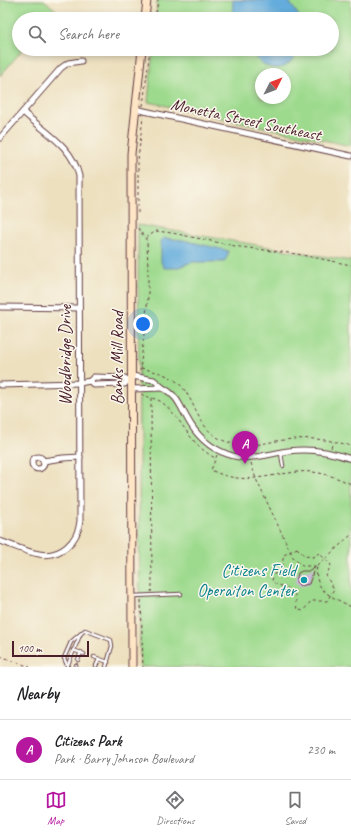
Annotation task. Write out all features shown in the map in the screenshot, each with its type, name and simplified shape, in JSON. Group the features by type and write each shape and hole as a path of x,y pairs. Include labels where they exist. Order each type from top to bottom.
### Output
{"street":[{"path":"146,12 147,0"},
{"name":"Banks Mill Road","path":"132,667 133,382 131,154 141,56"},
{"path":"0,138 61,68 68,63 81,61"},
{"name":"Monetta Street Southeast","path":"135,109 351,156"},
{"name":"Woodbridge Drive","path":"0,541 42,555 57,553 71,543 79,526 80,308 78,170 73,159 65,148 23,112"},
{"path":"0,306 80,308"},
{"path":"0,385 79,383 90,381 94,377 125,378 133,382 163,388"},
{"path":"133,382 154,380 163,388 172,393 178,400 197,432 207,443 219,451 236,456 251,458 281,452 304,450 330,453 351,459"},
{"path":"43,461 80,457"}],"lane":[{"path":"281,452 283,466"},
{"path":"133,596 144,597 181,594"},
{"path":"67,666 64,661 71,642 85,630 111,640 112,646 106,667"},
{"path":"67,666 81,633"},
{"path":"73,650 82,653 78,660"},
{"path":"94,657 108,662"},
{"path":"96,666 99,659"}],"path":[{"path":"156,12 158,0"},
{"path":"138,215 138,160 149,56"},
{"path":"138,222 138,228 146,238 148,297 141,368 133,382 137,392 163,402 173,413 191,440 203,451 216,458"},
{"path":"146,238 156,231 172,232 240,247 297,254 351,265"},
{"path":"141,368 174,379 187,393 201,423 224,441 245,447 295,439 322,439 351,446"},
{"path":"143,667 140,611 141,601 150,593 152,588 151,398"},
{"path":"224,441 212,470 216,472 231,477 256,479 298,472 319,472 351,484"},
{"path":"330,453 333,441"},
{"path":"251,458 252,468 256,479 290,552 297,563 302,566 316,566 351,535"},
{"path":"297,548 305,556 313,557 319,553 326,558 331,565 326,576 334,589 325,602 314,600 311,601 303,611 297,609 294,593 286,587 275,585 272,580 274,574 284,567 283,556 290,552 297,548"},
{"path":"316,566 317,583 330,595 351,606"},
{"path":"0,656 30,667"}],"green space":[{"path":"0,0 44,0 57,11 56,12 12,12 12,56 17,56 0,76"},
{"path":"157,0 351,0 351,146 148,102 152,56 339,56 339,12 156,12"},
{"path":"138,225 351,261 351,667 140,667"}],"water":[{"path":"233,0 288,0 296,12 232,12"},
{"path":"253,56 295,56 288,64 281,67 275,68 261,63"},
{"path":"164,238 183,240 225,250 228,251 228,255 224,262 192,262 176,268 164,268 161,262 161,241"}],"building":[{"name":"Citizens Field Operaiton Center","path":"315,566 309,584 300,586 296,582 298,573 302,571 310,571"}],"place":[{"name":"Citizens Park","path":"245,464"},
{"name":"Citizens Field Operaiton Center","path":"304,580"}]}
